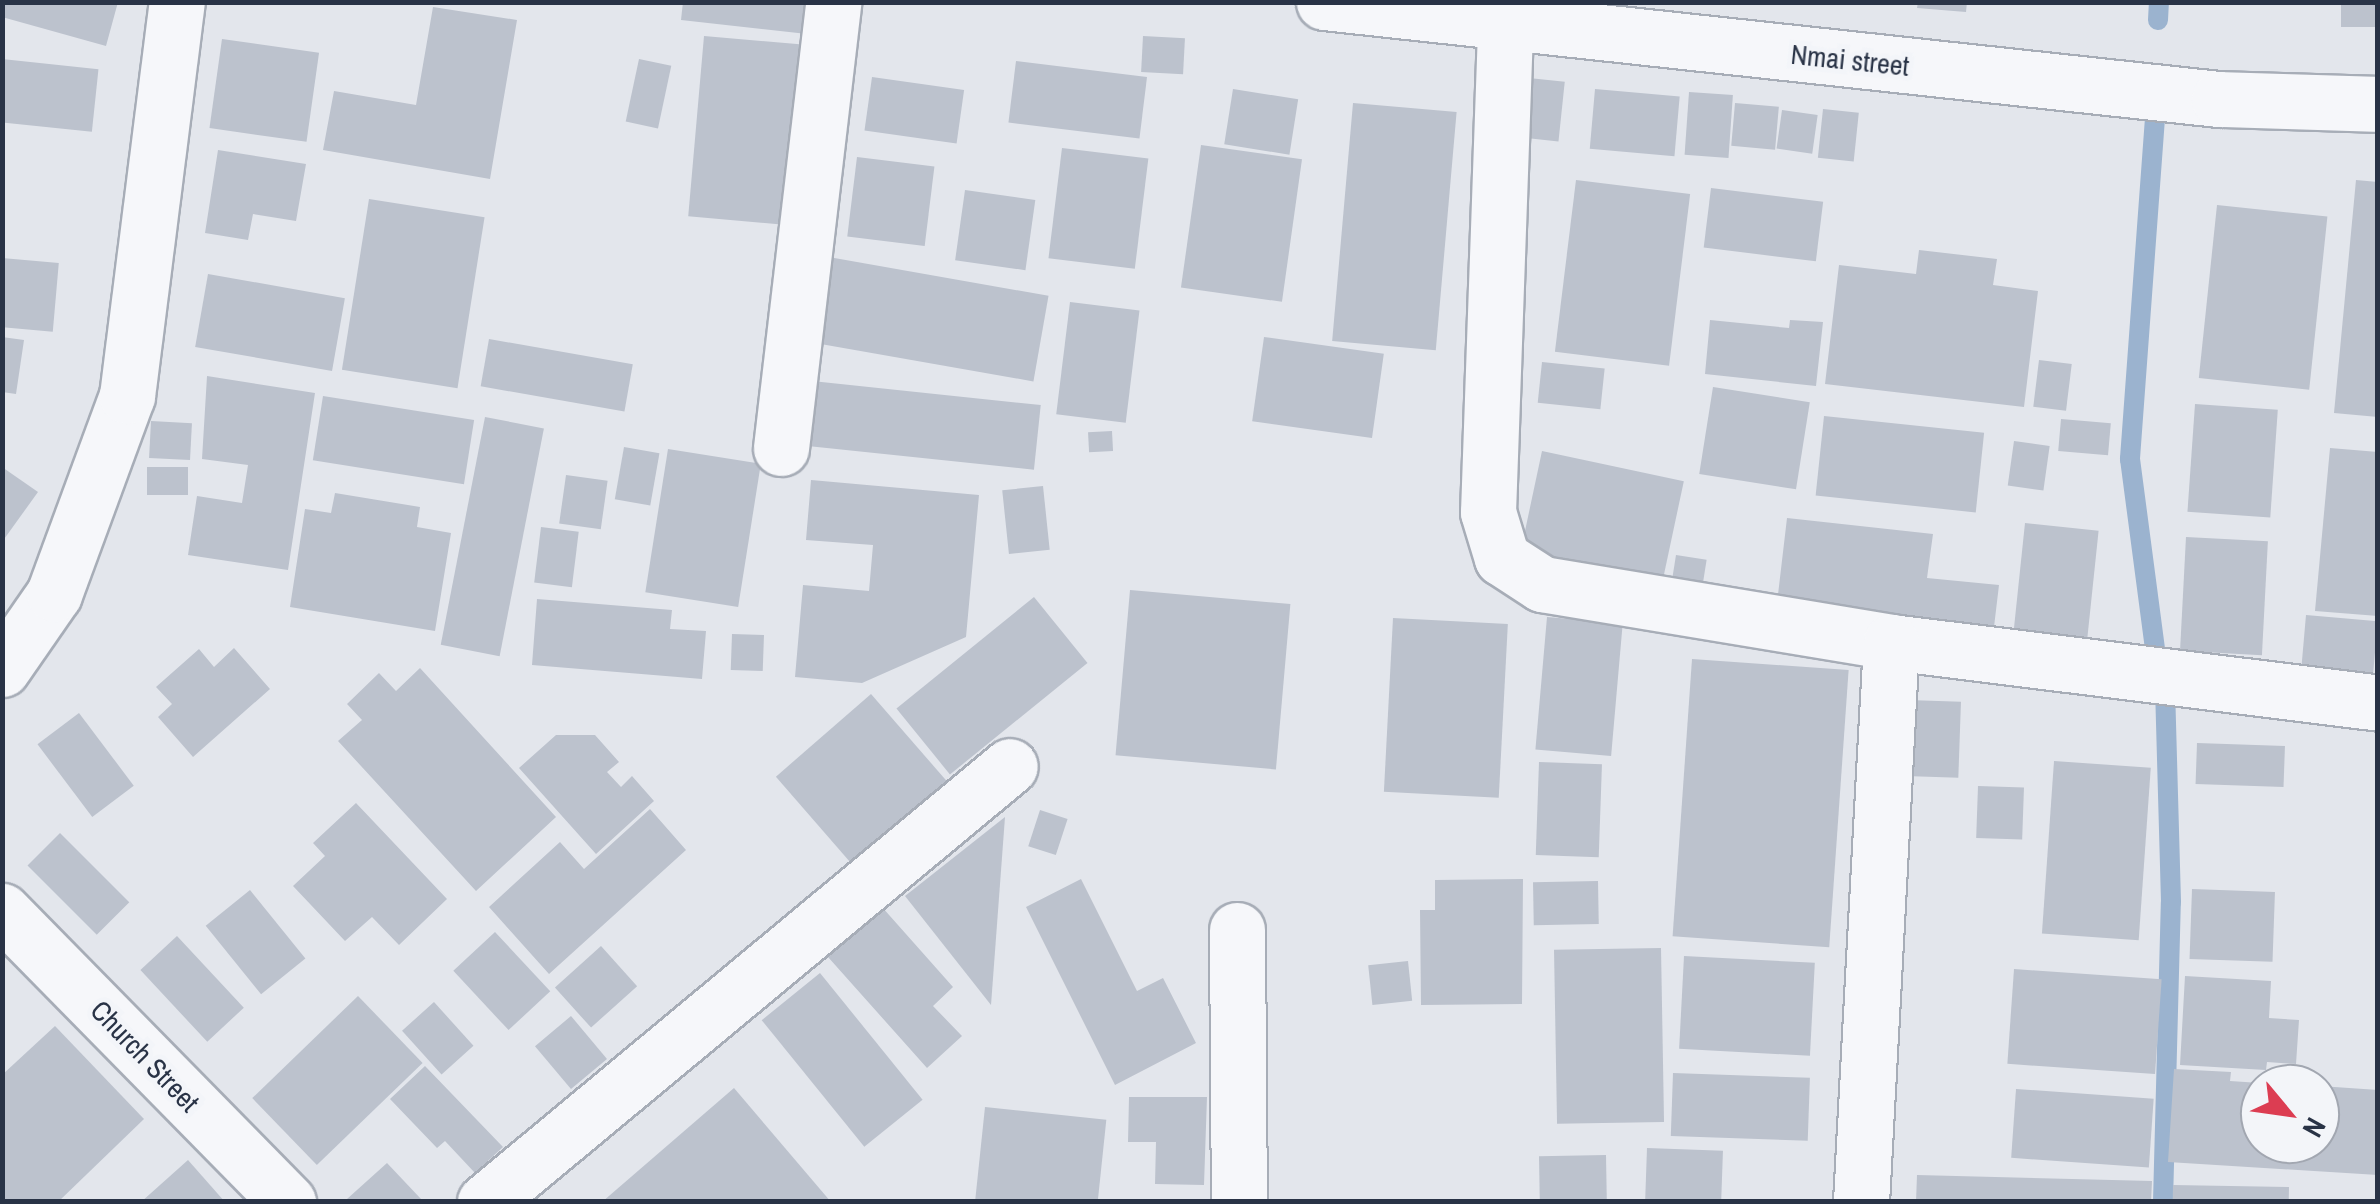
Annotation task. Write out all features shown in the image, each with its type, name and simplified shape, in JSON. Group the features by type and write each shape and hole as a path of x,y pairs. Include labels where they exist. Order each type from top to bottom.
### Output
{"street":[{"path":"2,668 54,594 127,396 177,2"},
{"path":"781,448 834,2"},
{"name":"Nmai street","path":"1324,2 1505,13 2219,99 2378,104"},
{"path":"1505,13 1488,512 1502,558 1542,584 1891,642 2378,703"},
{"path":"1861,1202 1891,642"},
{"path":"484,1202 1010,766"},
{"name":"Church Street","path":"2,911 288,1202"},
{"path":"1238,930 1239,1202"}],"building":[{"path":"2,2 118,2 106,46 2,17"},
{"path":"683,2 811,2 807,34 681,20"},
{"path":"1918,2 1967,2 1966,12 1917,8"},
{"path":"2341,2 2378,2 2378,27 2341,27"},
{"path":"433,7 517,20 490,179 323,150 334,91 416,105"},
{"path":"704,36 800,44 784,225 688,216"},
{"path":"1143,36 1185,38 1183,74 1141,72"},
{"path":"222,39 319,53 307,142 209,128"},
{"path":"2,59 98,69 92,132 2,122"},
{"path":"639,59 671,66 658,128 626,122"},
{"path":"1016,61 1147,77 1139,139 1008,123"},
{"path":"872,77 964,90 957,143 864,130"},
{"path":"1520,77 1565,82 1558,141 1514,137"},
{"path":"1233,89 1298,99 1289,155 1224,144"},
{"path":"1595,89 1680,96 1674,156 1590,149"},
{"path":"1689,92 1733,95 1728,158 1685,155"},
{"path":"1353,103 1457,112 1436,350 1332,341"},
{"path":"1735,103 1779,107 1775,150 1731,146"},
{"path":"1823,109 1859,113 1854,161 1818,158"},
{"path":"1782,110 1818,115 1812,154 1777,149"},
{"path":"1201,145 1302,159 1282,302 1181,288"},
{"path":"1062,148 1148,159 1135,269 1048,258"},
{"path":"218,150 306,164 296,221 253,214 248,240 205,233"},
{"path":"857,157 934,167 925,246 847,236"},
{"path":"1576,180 1690,194 1669,366 1555,352"},
{"path":"2356,180 2378,182 2378,417 2334,413"},
{"path":"1711,188 1823,202 1816,261 1704,248"},
{"path":"965,190 1035,200 1025,270 955,260"},
{"path":"369,199 485,217 457,388 342,370"},
{"path":"2217,205 2327,217 2309,390 2199,378"},
{"path":"1919,250 1997,259 1993,285 2038,291 2024,407 1825,384 1839,265 1916,274"},
{"path":"823,256 1049,296 1033,381 808,342"},
{"path":"2,258 59,263 53,332 2,327"},
{"path":"208,274 345,298 332,371 195,347"},
{"path":"1070,302 1139,311 1126,423 1056,414"},
{"path":"1710,320 1789,328 1790,320 1823,322 1816,386 1705,374"},
{"path":"2,337 24,340 16,394 2,392"},
{"path":"1264,337 1384,354 1372,438 1252,421"},
{"path":"489,339 633,364 624,412 481,386"},
{"path":"2039,360 2072,364 2066,411 2033,407"},
{"path":"1542,362 1605,369 1600,409 1538,403"},
{"path":"207,376 315,393 288,570 188,555 197,496 242,503 248,465 202,459"},
{"path":"812,381 1041,405 1034,470 805,446"},
{"path":"1713,387 1810,402 1796,489 1699,474"},
{"path":"323,396 474,420 464,484 313,460"},
{"path":"2195,404 2278,410 2270,518 2187,512"},
{"path":"1824,416 1984,433 1976,512 1816,496"},
{"path":"485,417 544,428 500,656 441,645"},
{"path":"2061,419 2111,423 2108,455 2058,451"},
{"path":"151,421 192,423 190,460 149,458"},
{"path":"1112,431 1113,451 1089,452 1088,432"},
{"path":"2014,441 2050,446 2043,491 2008,486"},
{"path":"624,447 659,453 650,505 615,499"},
{"path":"2330,448 2378,452 2378,616 2315,611"},
{"path":"668,449 761,464 738,607 645,592"},
{"path":"1542,451 1684,481 1662,584 1520,554"},
{"path":"2,467 38,492 2,542"},
{"path":"147,467 188,467 188,495 147,495"},
{"path":"566,475 608,481 601,529 559,524"},
{"path":"811,480 979,495 966,637 862,683 795,677 803,585 869,591 873,545 806,540"},
{"path":"1043,486 1050,550 1009,554 1002,490"},
{"path":"335,493 420,507 417,527 451,533 435,631 290,607 305,509 331,513"},
{"path":"1787,518 1933,534 1927,578 1999,585 1994,627 1777,603"},
{"path":"2025,523 2099,531 2087,638 2014,630"},
{"path":"541,527 579,532 572,587 534,583"},
{"path":"2186,537 2268,541 2262,655 2180,651"},
{"path":"1676,555 1707,560 1703,584 1672,579"},
{"path":"1130,590 1290,604 1276,769 1116,755"},
{"path":"1034,597 1087,663 950,774 896,708"},
{"path":"537,599 672,610 670,629 706,631 702,679 532,665"},
{"path":"2306,615 2378,621 2371,697 2299,691"},
{"path":"1547,617 1623,624 1611,756 1535,749"},
{"path":"1393,618 1508,624 1499,798 1384,792"},
{"path":"732,634 764,635 763,671 731,670"},
{"path":"234,648 270,689 193,757 158,717 172,704 156,687 199,649 214,667"},
{"path":"1692,659 1849,670 1829,947 1673,936"},
{"path":"420,668 556,817 476,891 338,741 362,720 347,704 379,673 396,691"},
{"path":"871,694 946,781 851,863 776,777"},
{"path":"1908,700 1961,702 1958,778 1905,776"},
{"path":"79,713 134,786 92,817 37,744"},
{"path":"556,735 595,735 619,762 607,772 621,787 632,776 654,801 596,854 519,768"},
{"path":"2197,743 2285,746 2284,787 2196,784"},
{"path":"2054,761 2151,768 2139,940 2042,934"},
{"path":"1539,762 1602,764 1599,857 1536,855"},
{"path":"1978,786 2024,788 2022,840 1976,838"},
{"path":"356,803 447,899 399,945 372,917 345,941 293,886 325,856 313,843"},
{"path":"650,809 686,850 549,974 489,907 560,842 584,869"},
{"path":"1040,810 1068,819 1056,855 1028,846"},
{"path":"1005,817 991,1005 905,896"},
{"path":"60,833 129,902 97,935 27,866"},
{"path":"1081,879 1137,991 1163,978 1196,1043 1115,1085 1026,907"},
{"path":"1523,879 1522,1004 1421,1005 1420,910 1435,910 1435,880"},
{"path":"1598,881 1599,924 1534,925 1533,882"},
{"path":"2192,889 2275,892 2273,962 2190,959"},
{"path":"250,890 305,958 261,994 206,926"},
{"path":"882,907 953,987 933,1006 962,1036 927,1068 828,957"},
{"path":"495,932 550,991 509,1030 453,971"},
{"path":"177,936 244,1008 207,1042 140,970"},
{"path":"601,946 637,986 591,1028 555,987"},
{"path":"1661,948 1664,1122 1557,1124 1554,950"},
{"path":"1684,956 1815,963 1810,1056 1679,1049"},
{"path":"1408,961 1412,1001 1372,1005 1368,965"},
{"path":"2014,969 2162,979 2155,1074 2007,1064"},
{"path":"820,973 923,1100 864,1147 762,1020"},
{"path":"2185,976 2271,981 2269,1018 2299,1020 2296,1064 2240,1064 2240,1068 2180,1065"},
{"path":"358,996 423,1063 317,1165 252,1098"},
{"path":"434,1002 473,1046 442,1075 402,1031"},
{"path":"571,1016 607,1059 571,1089 535,1046"},
{"path":"55,1026 144,1119 58,1202 4,1202 2,1075"},
{"path":"425,1066 503,1147 475,1173 445,1141 437,1148 390,1099"},
{"path":"2174,1069 2231,1072 2230,1081 2240,1082 2240,1164 2340,1164 2340,1087 2378,1090 2378,1175 2168,1162"},
{"path":"1673,1073 1810,1078 1808,1141 1671,1136"},
{"path":"734,1088 831,1202 602,1202"},
{"path":"2016,1089 2154,1099 2149,1167 2011,1158"},
{"path":"1129,1097 1207,1097 1204,1185 1155,1184 1156,1142 1128,1142"},
{"path":"985,1107 1106,1120 1098,1202 975,1201"},
{"path":"1647,1148 1723,1151 1721,1202 1645,1202"},
{"path":"1606,1155 1607,1202 1540,1202 1539,1156"},
{"path":"188,1160 225,1202 141,1202"},
{"path":"387,1163 421,1199 349,1202 347,1199"},
{"path":"1917,1175 2152,1181 2151,1202 1916,1202"},
{"path":"2173,1185 2289,1187 2289,1202 2173,1202"}],"waterway":[{"path":"2158,20 2159,2"},
{"path":"2155,118 2130,459 2156,656"},
{"path":"2163,1202 2171,902 2165,692"}]}
